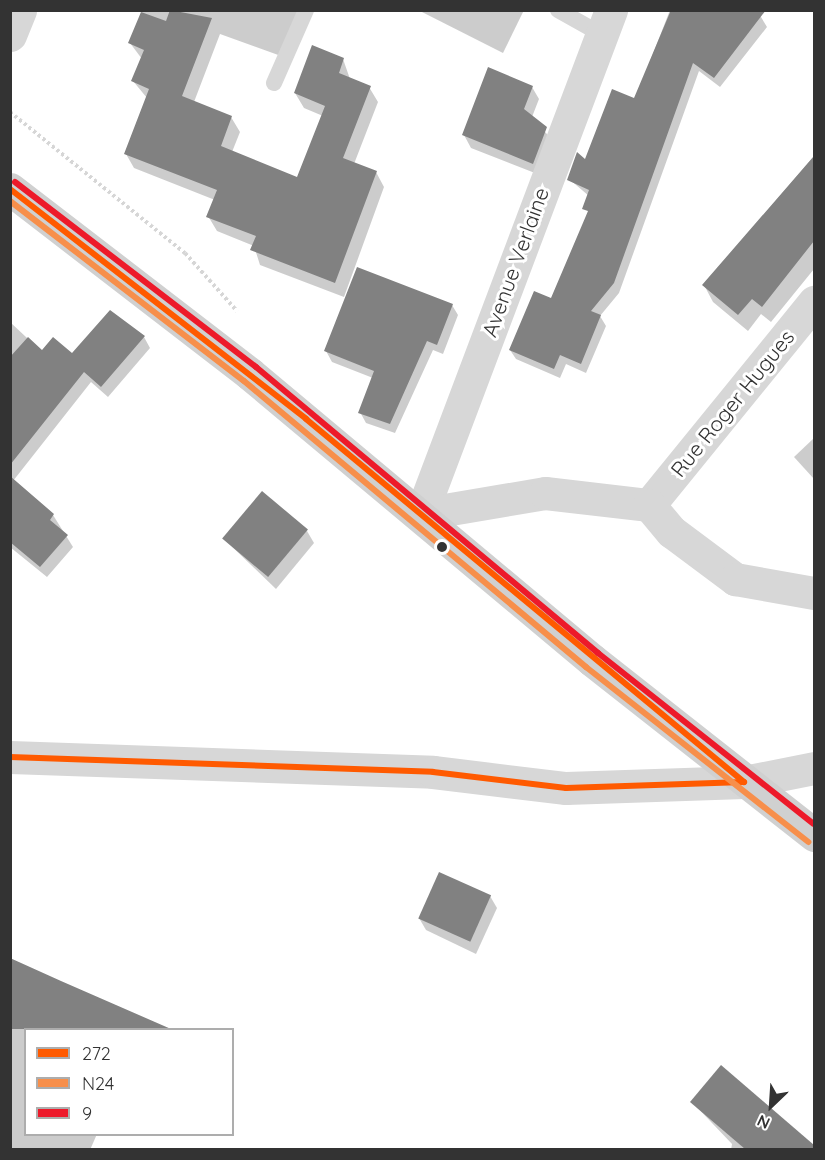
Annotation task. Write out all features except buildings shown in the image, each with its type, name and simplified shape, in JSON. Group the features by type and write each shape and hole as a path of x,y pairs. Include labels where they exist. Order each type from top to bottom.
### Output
{"main road":[{"path":"10,189 421,514 744,782 814,835"}],"street":[{"path":"10,34 20,10"},
{"name":"Avenue Verlaine","path":"421,514 606,22"},
{"name":"Rue Roger Hugues","path":"649,504 814,302"},
{"path":"421,514 545,493 649,504 672,532 735,579 814,593"},
{"path":"10,757 433,772 566,788 744,782 814,768"}],"lane":[{"path":"274,82 306,10"},
{"path":"558,10 606,22"}],"path":[{"path":"10,112 185,253 239,314"}],"transit line":[{"name":"9","path":"15,182 256,367 598,653 814,824"},
{"name":"272","path":"10,189 306,419 744,782"},
{"name":"N24","path":"10,201 244,381 586,667 808,842"},
{"name":"272","path":"10,757 433,772 566,788 744,782"}]}
